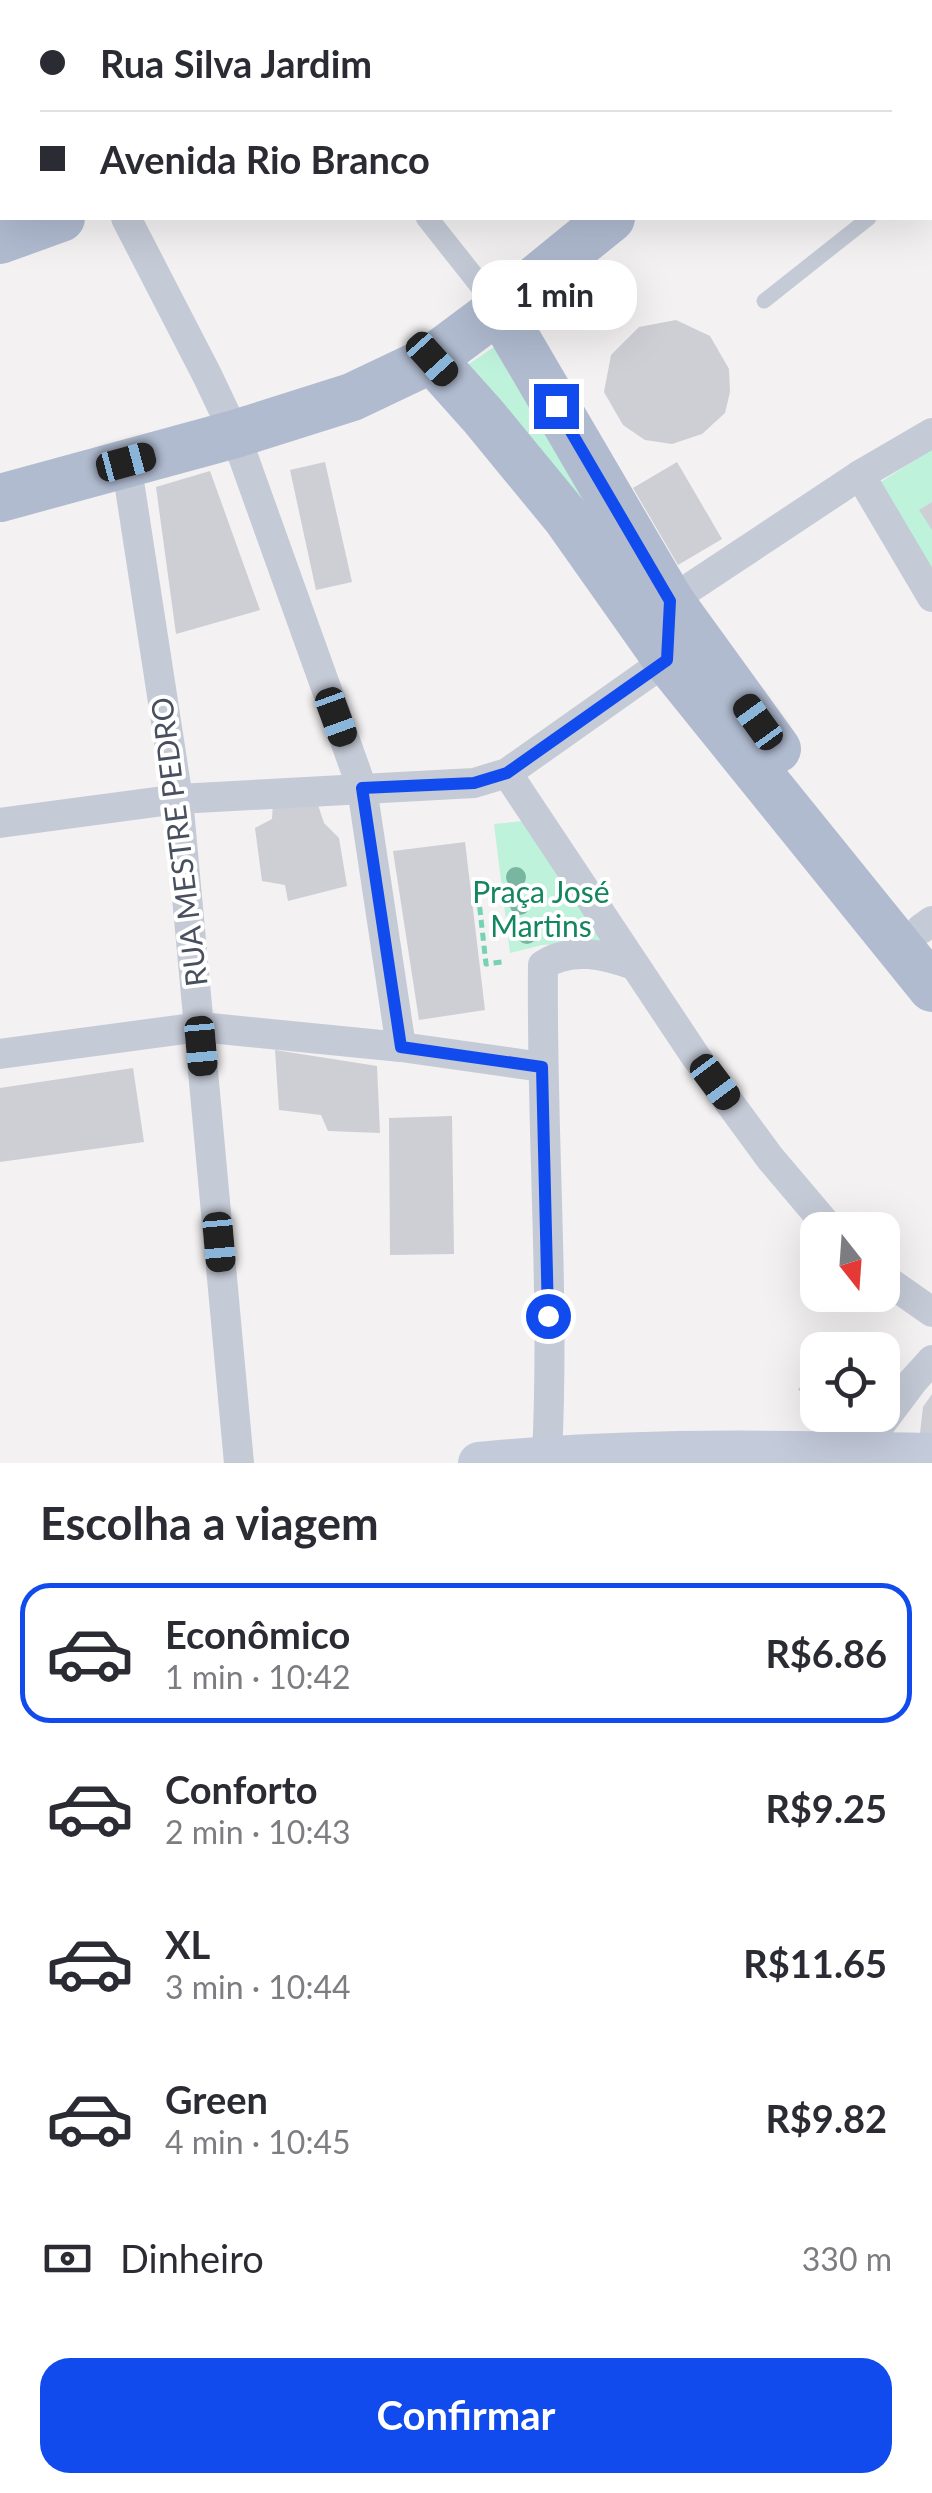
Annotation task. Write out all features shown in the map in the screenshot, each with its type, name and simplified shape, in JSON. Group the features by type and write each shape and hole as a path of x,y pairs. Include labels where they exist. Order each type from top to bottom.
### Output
{"main road":[{"path":"0,240 55,220"},
{"path":"0,498 235,434 352,397 432,359 609,220"},
{"path":"499,308 670,601 845,844 928,930"},
{"path":"432,359 566,517 667,660 932,988"},
{"path":"479,1463 546,1456 932,1454"}],"street":[{"path":"127,220 235,434 362,788 401,1047"},
{"path":"430,220 499,308"},
{"path":"0,824 178,799 474,783 507,773 667,660 670,601 860,475 932,433"},
{"name":"RUA MESTRE PEDRO","path":"126,462 178,799 239,1463"},
{"path":"860,475 932,597"},
{"path":"507,773 696,1057 770,1158 816,1212"},
{"path":"546,1456 550,1387 542,1067 544,964 554,958 596,954 634,965"},
{"path":"0,1054 200,1026 401,1047 542,1067"},
{"path":"900,1290 932,1312"},
{"path":"858,1452 932,1360"}],"lane":[{"path":"764,300 865,220"}],"path":[{"path":"472,901 479,900 486,964 502,962"}],"green space":[{"path":"506,339 657,593 454,374"},
{"path":"932,449 932,577 876,485"},
{"name":"Praça José Martins","path":"524,821 606,942 542,945 510,953 494,824"}],"building":[{"path":"676,320 710,336 729,369 730,392 725,413 702,434 672,444 645,440 623,425 604,392 611,355 639,327"},
{"path":"325,462 352,582 316,590 290,470"},
{"path":"677,462 722,539 678,565 633,488"},
{"path":"210,471 260,610 176,634 156,487"},
{"path":"932,502 932,530 919,510"},
{"path":"316,799 324,823 339,838 347,886 288,901 285,885 262,881 255,828 272,819 273,803"},
{"path":"465,842 485,1010 419,1020 393,851"},
{"path":"275,1050 377,1066 380,1133 328,1131 321,1115 279,1110"},
{"path":"133,1068 144,1142 0,1162 0,1088"},
{"path":"452,1116 454,1254 390,1255 389,1118"},
{"path":"932,1394 932,1442 919,1442 923,1407"}],"route":[{"path":"548,1316 542,1067 401,1047 362,788 474,783 507,773 667,660 670,601 556,406"}]}
